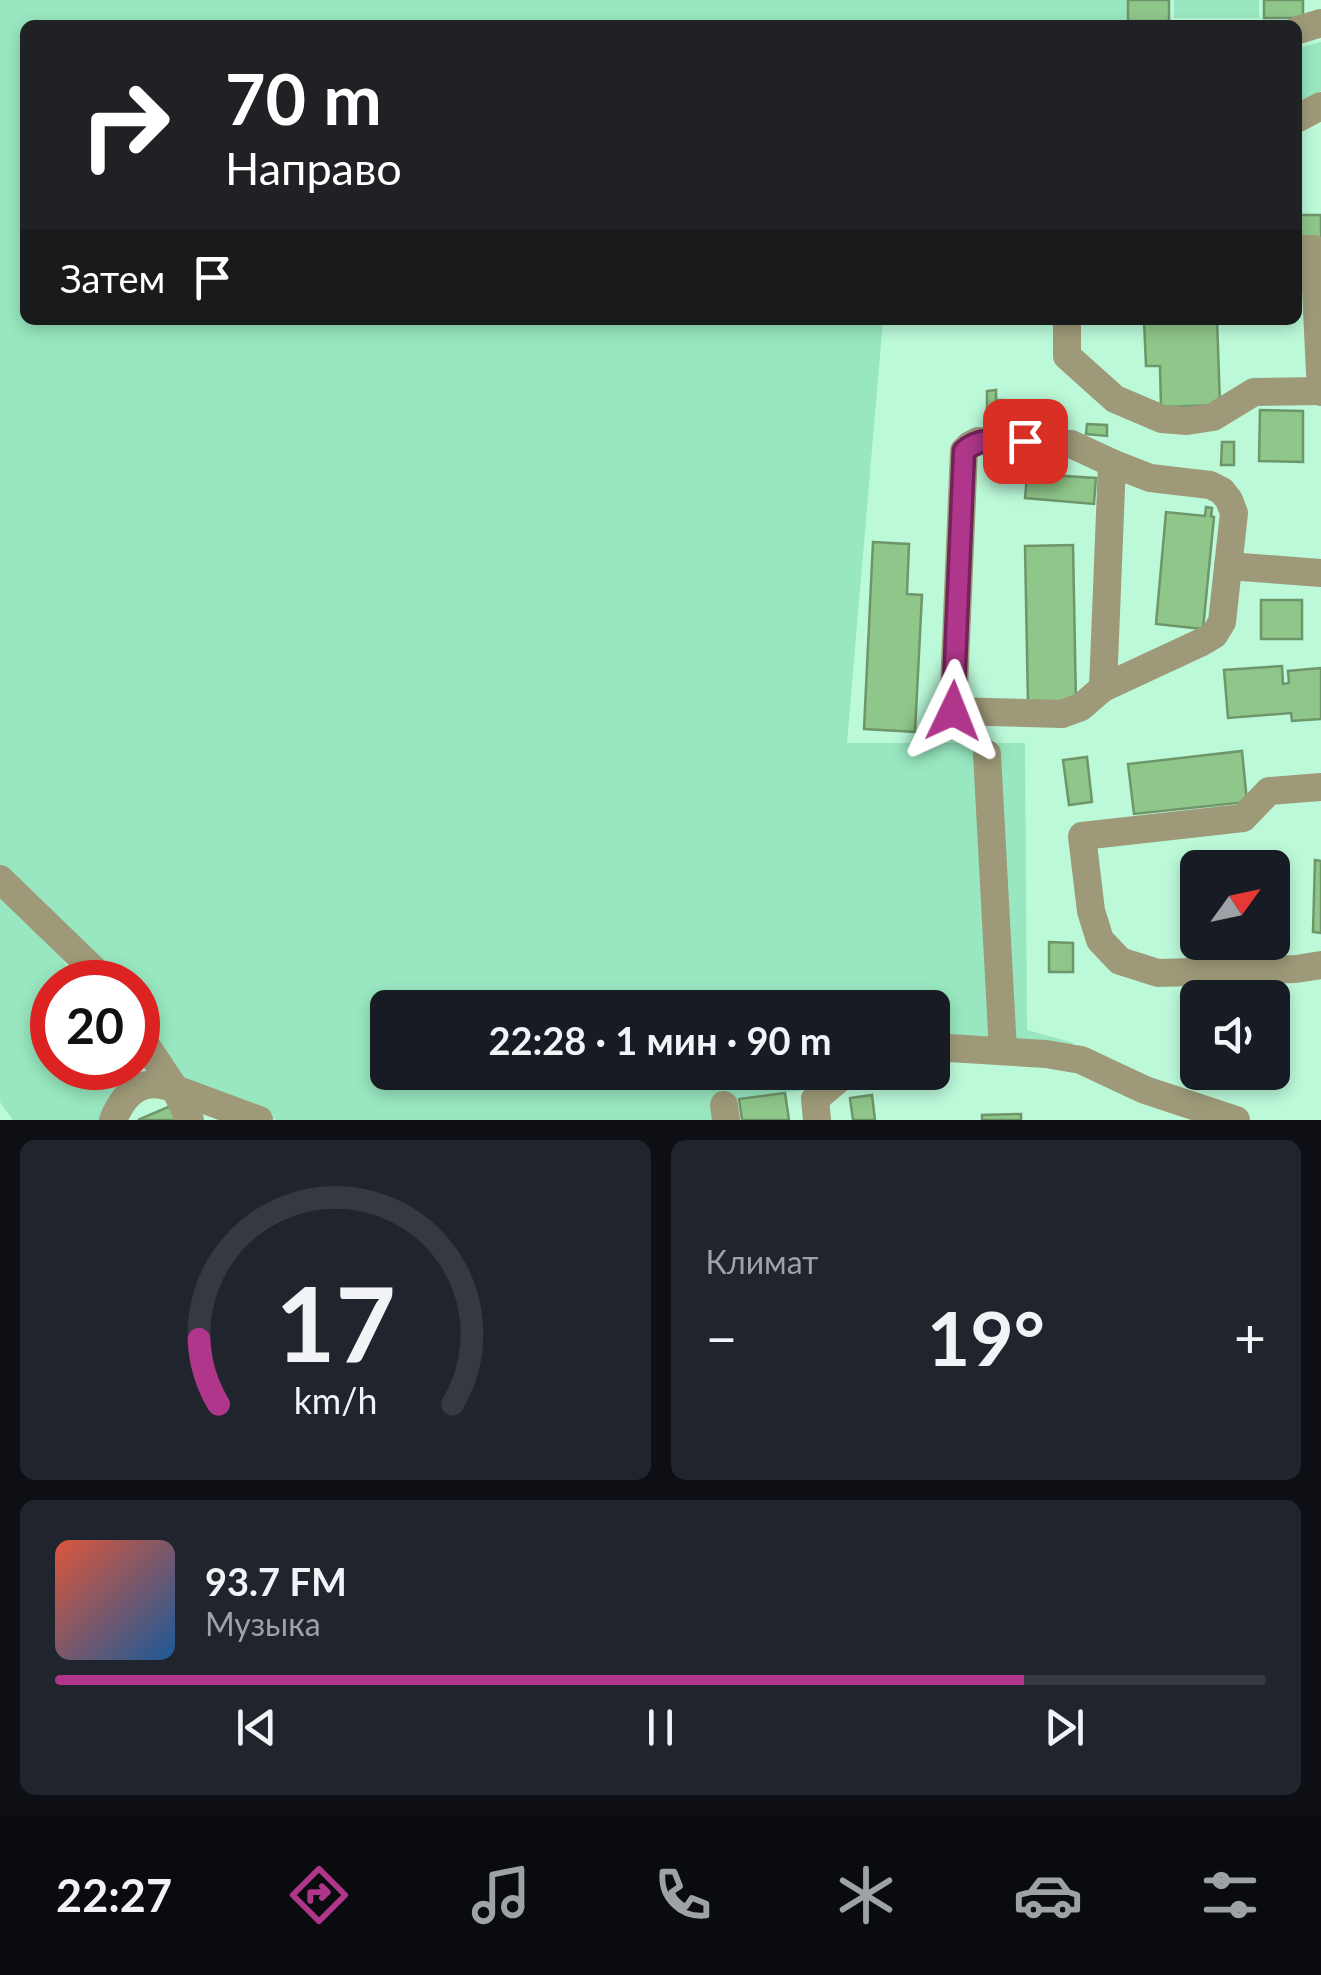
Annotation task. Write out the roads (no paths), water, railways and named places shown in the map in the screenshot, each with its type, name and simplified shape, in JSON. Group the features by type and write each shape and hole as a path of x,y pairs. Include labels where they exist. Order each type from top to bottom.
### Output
{"lane":[{"path":"1067,325 1067,356 1115,398 1162,420 1213,418 1254,392 1321,392 1314,250 1302,249"},
{"path":"978,442 1071,444 1112,463 1150,478 1210,486 1222,491 1229,500 1234,514 1222,622 1214,635 1103,688 1081,707 1062,714 953,711 964,451 978,442"},
{"path":"1103,688 1112,463"},
{"path":"1228,566 1321,573"},
{"path":"987,754 1003,1052"},
{"path":"1321,787 1269,792 1243,818 1082,836 1100,940 1120,961 1158,974 1321,965"},
{"path":"0,880 84,960"},
{"path":"950,1048 1081,1060 1145,1090 1236,1120"},
{"path":"160,1066 190,1120"},
{"path":"112,1120 124,1098 141,1086 164,1084 260,1120"},
{"path":"817,1120 815,1099 825,1090"}]}
